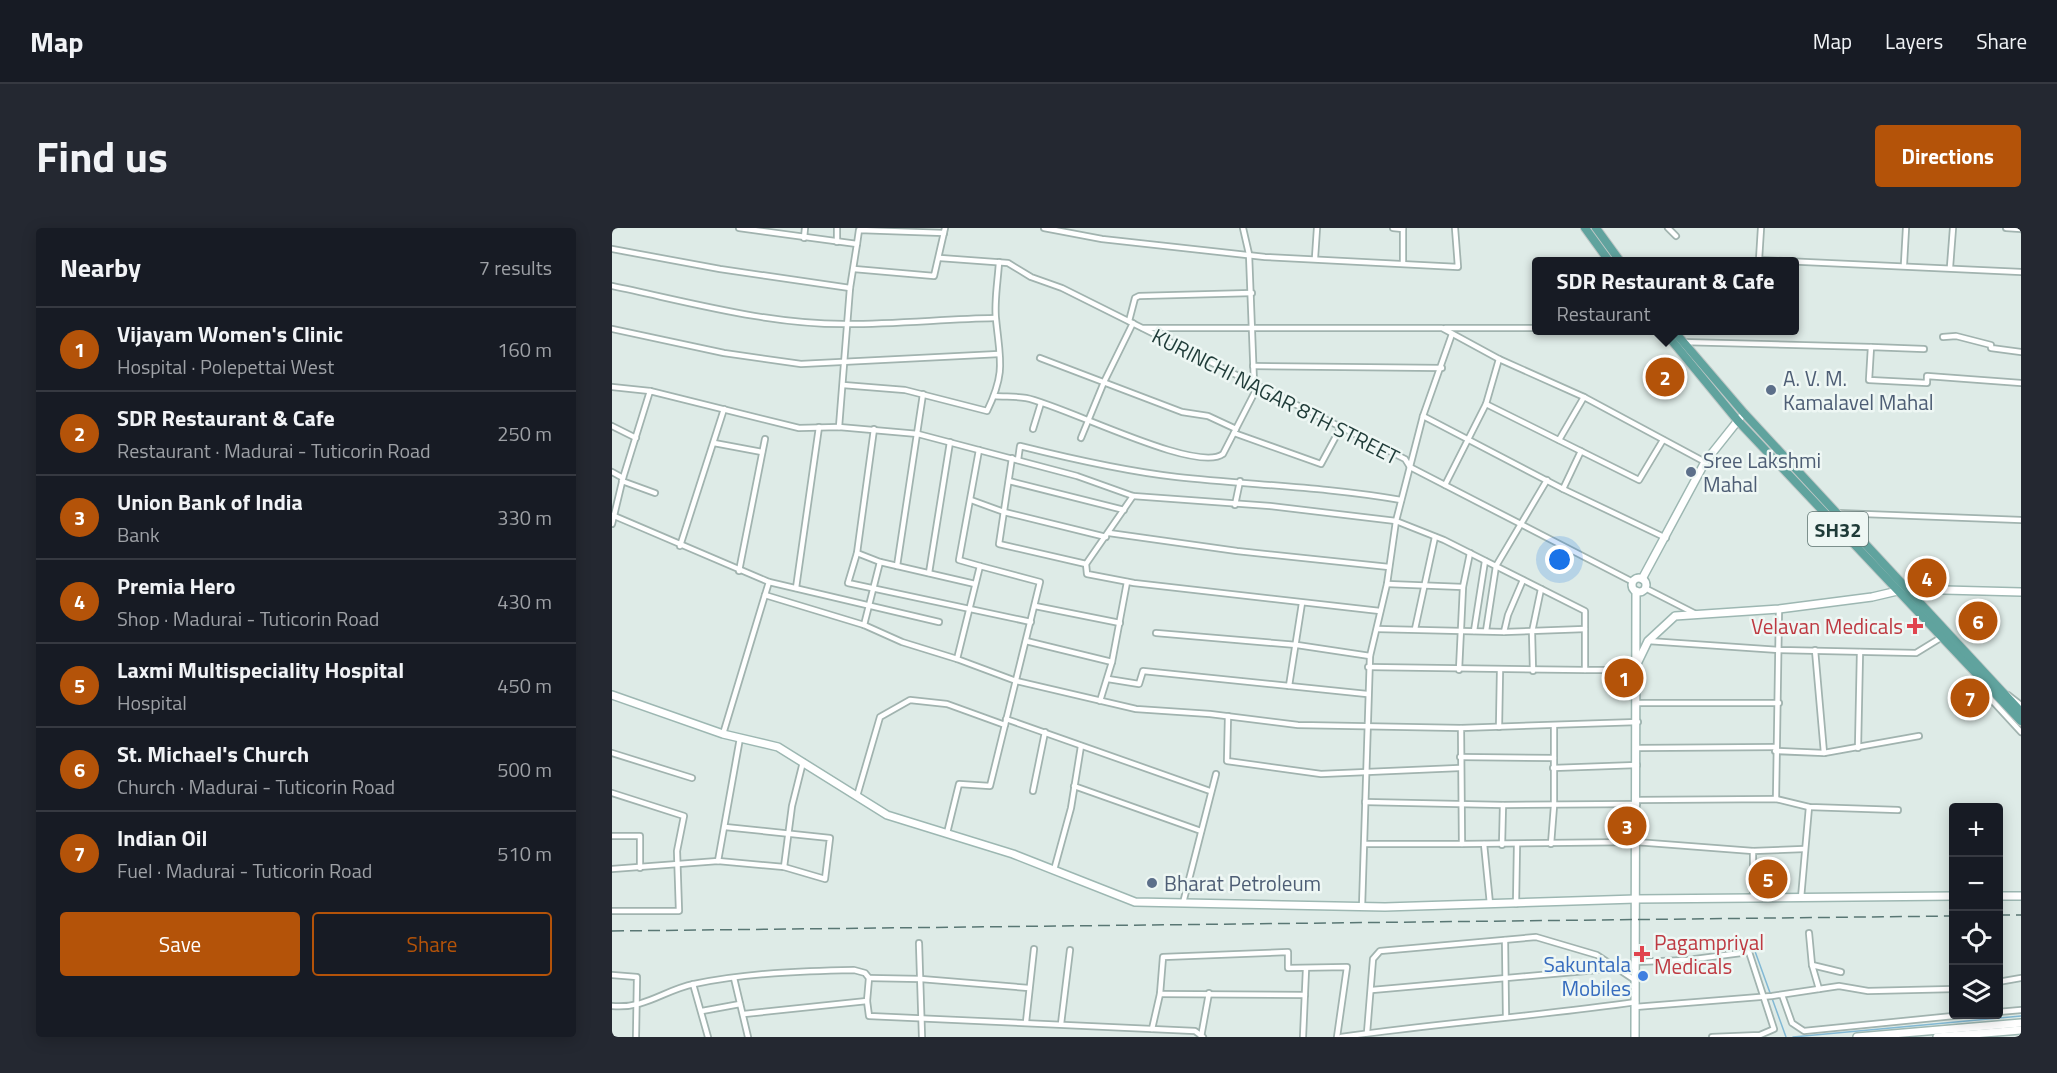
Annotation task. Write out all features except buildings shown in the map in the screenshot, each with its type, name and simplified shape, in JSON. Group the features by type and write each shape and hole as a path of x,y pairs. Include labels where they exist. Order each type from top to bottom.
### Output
{"main road":[{"path":"1585,228 1606,257"},
{"path":"1596,228 1617,257"},
{"name":"SH32","path":"1667,335 1738,421 2021,722"},
{"name":"SH32","path":"1677,335 1744,413 2021,712"}],"street":[{"path":"743,228 856,244"},
{"path":"804,238 805,228"},
{"path":"837,228 837,242"},
{"path":"1044,228 1102,239 1249,254 1458,267 1455,228"},
{"path":"994,396 1027,398 1191,456 1220,457 1235,431 1256,384 1251,329 1252,293 1249,254 1243,228"},
{"path":"1315,258 1317,228"},
{"path":"1393,228 1403,228 1403,263"},
{"path":"1668,228 1676,236"},
{"path":"1759,257 1761,228"},
{"path":"1904,264 1906,228"},
{"path":"1950,267 1953,228"},
{"path":"2006,228 2021,229"},
{"path":"839,427 850,288 859,230 945,230 934,276 854,269"},
{"path":"612,249 720,269 850,288"},
{"name":"KURINCHI NAGAR 8TH STREET","path":"940,258 1008,263 1031,277 1062,288 1405,459 1410,467 1633,582"},
{"path":"1799,261 1904,264 2021,272"},
{"path":"843,385 922,394 987,411 1002,372 999,328 995,318 999,262"},
{"path":"612,286 758,315 848,324 995,318"},
{"path":"1081,438 1131,322 1135,298 1139,296 1252,293"},
{"path":"1142,327 1532,328"},
{"path":"1442,328 1499,359 1584,397 1705,462"},
{"path":"612,329 724,353 787,363 999,354"},
{"path":"1362,907 1368,667 1387,584 1401,500 1424,416 1452,334"},
{"path":"1942,337 1956,336 1991,345 1991,348 2021,352"},
{"path":"1682,342 1924,349"},
{"path":"1871,346 1869,381 1927,383 1927,376 2021,383"},
{"path":"1040,358 1182,412 1208,417 1235,431 1321,464 1341,427"},
{"path":"1445,485 1486,404 1499,359"},
{"path":"1253,366 1442,368"},
{"path":"612,387 650,391 789,426 874,429 918,434 1015,459 1133,496 1396,521 1435,537 1585,611 1586,670"},
{"path":"612,524 622,480 650,391"},
{"path":"897,566 922,394"},
{"path":"1559,440 1584,397"},
{"path":"1033,429 1041,403"},
{"path":"1486,404 1639,480 1663,440"},
{"path":"680,546 724,409"},
{"path":"1635,1037 1638,722 1634,670 1636,591 1633,582 1642,579 1705,462 1744,413"},
{"path":"1424,416 1563,489 1666,538"},
{"path":"612,426 636,438"},
{"path":"796,588 819,427"},
{"path":"874,429 857,553 848,584 1031,622"},
{"path":"739,571 765,439"},
{"path":"928,573 950,442"},
{"path":"714,443 762,452"},
{"path":"1086,564 999,544 1009,482 1020,446 1103,466 1178,477 1345,490 1401,500"},
{"path":"947,833 959,784 990,786 1040,582 959,560 979,450"},
{"path":"1563,489 1581,451"},
{"path":"612,472 622,480 655,493"},
{"path":"1486,631 1496,567 1547,480"},
{"path":"1235,504 1240,481"},
{"path":"1009,482 1124,510"},
{"path":"1133,496 1086,564 1087,574 1127,582 1380,611"},
{"path":"971,500 1004,512 1108,535 1389,567"},
{"path":"1836,513 2021,520"},
{"path":"613,516 769,582 939,622"},
{"path":"1415,629 1435,537"},
{"path":"857,553 880,562 975,584"},
{"path":"1459,670 1463,587 1470,554"},
{"path":"1474,631 1485,561"},
{"path":"864,626 880,562"},
{"path":"957,659 980,566"},
{"path":"1642,579 1645,588 1696,614"},
{"path":"1504,632 1508,615 1523,580"},
{"path":"723,734 769,582"},
{"path":"1100,701 1112,662 1127,582"},
{"path":"1387,584 1463,587"},
{"path":"1636,591 1645,588"},
{"path":"1533,671 1532,632 1540,589"},
{"path":"1634,670 1648,641 1676,616 1779,609 1906,589 2021,592"},
{"path":"765,596 864,626 902,642 1016,681 1136,709 1228,716 1298,725 1461,728 1638,722"},
{"path":"1289,686 1302,603"},
{"path":"1035,606 1120,623"},
{"path":"1776,799 1779,609"},
{"path":"1377,629 1532,632 1585,629"},
{"path":"1156,633 1297,645 1370,656"},
{"path":"1648,641 1779,650 1916,652 1942,637"},
{"path":"1026,641 1112,662"},
{"path":"1815,650 1824,753"},
{"path":"1858,748 1860,652"},
{"path":"1368,667 1500,671 1634,670"},
{"path":"1108,679 1139,684 1143,671 1367,694"},
{"path":"1499,727 1500,671"},
{"path":"1984,682 1986,694 2021,732"},
{"path":"2003,692 2021,705"},
{"path":"612,695 723,734 778,747 887,814 1054,870 1135,902 1362,907 1636,899 1949,896"},
{"path":"856,796 880,717 910,700 947,704 1045,732 1210,791"},
{"path":"1635,703 1779,703"},
{"path":"1228,716 1227,761 1321,774 1459,768"},
{"path":"1551,844 1554,806 1554,726"},
{"path":"1461,728 1459,768 1462,844"},
{"path":"1033,791 1045,732"},
{"path":"1638,748 1776,749 1824,753 1919,736"},
{"path":"718,861 740,738"},
{"path":"1054,870 1081,746"},
{"path":"612,753 692,778"},
{"path":"1460,757 1554,758"},
{"path":"784,867 788,832 803,762"},
{"path":"1553,768 1637,765"},
{"path":"1183,903 1216,774"},
{"path":"1074,786 1201,831"},
{"path":"612,793 684,816 676,866 679,911 612,911"},
{"path":"1365,802 1554,806 1776,799 1809,807 1898,810"},
{"path":"1502,845 1503,806"},
{"path":"1801,898 1809,807"},
{"path":"612,869 676,866 696,861 718,861 784,867 825,879 830,837 725,827"},
{"path":"612,836 640,836 640,868"},
{"path":"1365,844 1517,845 1636,842 1754,851 1804,849"},
{"path":"1484,844 1490,904"},
{"path":"1516,904 1517,845"},
{"path":"1754,851 1754,898"},
{"path":"2003,896 2021,896"},
{"path":"1809,933 1812,965 1819,989"},
{"path":"1367,1033 1373,959 1380,951 1536,937 1597,956 1636,981"},
{"path":"1505,940 1506,1017"},
{"path":"919,943 922,1037"},
{"path":"1026,1022 1034,949"},
{"path":"1061,1024 1070,950"},
{"path":"1152,1029 1160,994 1160,963 1163,957 1288,952 1288,968 1347,967 1339,1037 1506,1017 1782,995 1839,987 1868,991 1949,989"},
{"path":"1636,962 1687,960 1749,952 1768,996 1774,1029 1770,1032 1712,1037"},
{"path":"1812,965 1841,972"},
{"path":"1372,990 1597,970 1614,966"},
{"path":"1304,1037 1306,969"},
{"path":"612,1006 630,1008 693,984 734,978 854,970 865,973 869,978 867,1001 869,1016 1196,1031 1202,1036"},
{"path":"612,975 637,977 636,1037"},
{"path":"734,978 748,1037"},
{"path":"869,978 921,979 1029,988"},
{"path":"2003,981 2021,978"},
{"path":"693,984 708,1037"},
{"path":"1202,1036 1209,993"},
{"path":"1160,994 1305,995"},
{"path":"1782,995 1792,1023 1804,1031 1949,1016"},
{"path":"744,1014 867,1001"},
{"path":"702,1011 740,1004"},
{"path":"2003,1012 2021,1010"},
{"path":"1857,1037 2021,1023"},
{"path":"1937,1037 2021,1030"}],"waterway":[{"path":"1752,943 1786,1037"},
{"path":"1793,1037 2021,1016"}],"railway":[{"path":"2003,915 2021,915"},
{"path":"612,931 1949,916"}],"place":[{"name":"SDR Restaurant & Cafe","path":"1665,377"},
{"name":"A. V. M. Kamalavel Mahal","path":"1771,390"},
{"name":"Sree Lakshmi Mahal","path":"1691,472"},
{"name":"Premia Hero","path":"1927,578"},
{"name":"St. Michael's Church","path":"1978,621"},
{"name":"Velavan Medicals","path":"1915,626"},
{"name":"Vijayam Women's Clinic","path":"1624,678"},
{"name":"Indian Oil","path":"1970,698"},
{"name":"Union Bank of India","path":"1627,826"},
{"name":"Laxmi Multispeciality Hospital","path":"1768,879"},
{"name":"Bharat Petroleum","path":"1152,883"},
{"name":"Pagampriyal Medicals","path":"1642,954"},
{"name":"Sakuntala Mobiles","path":"1643,976"}]}
